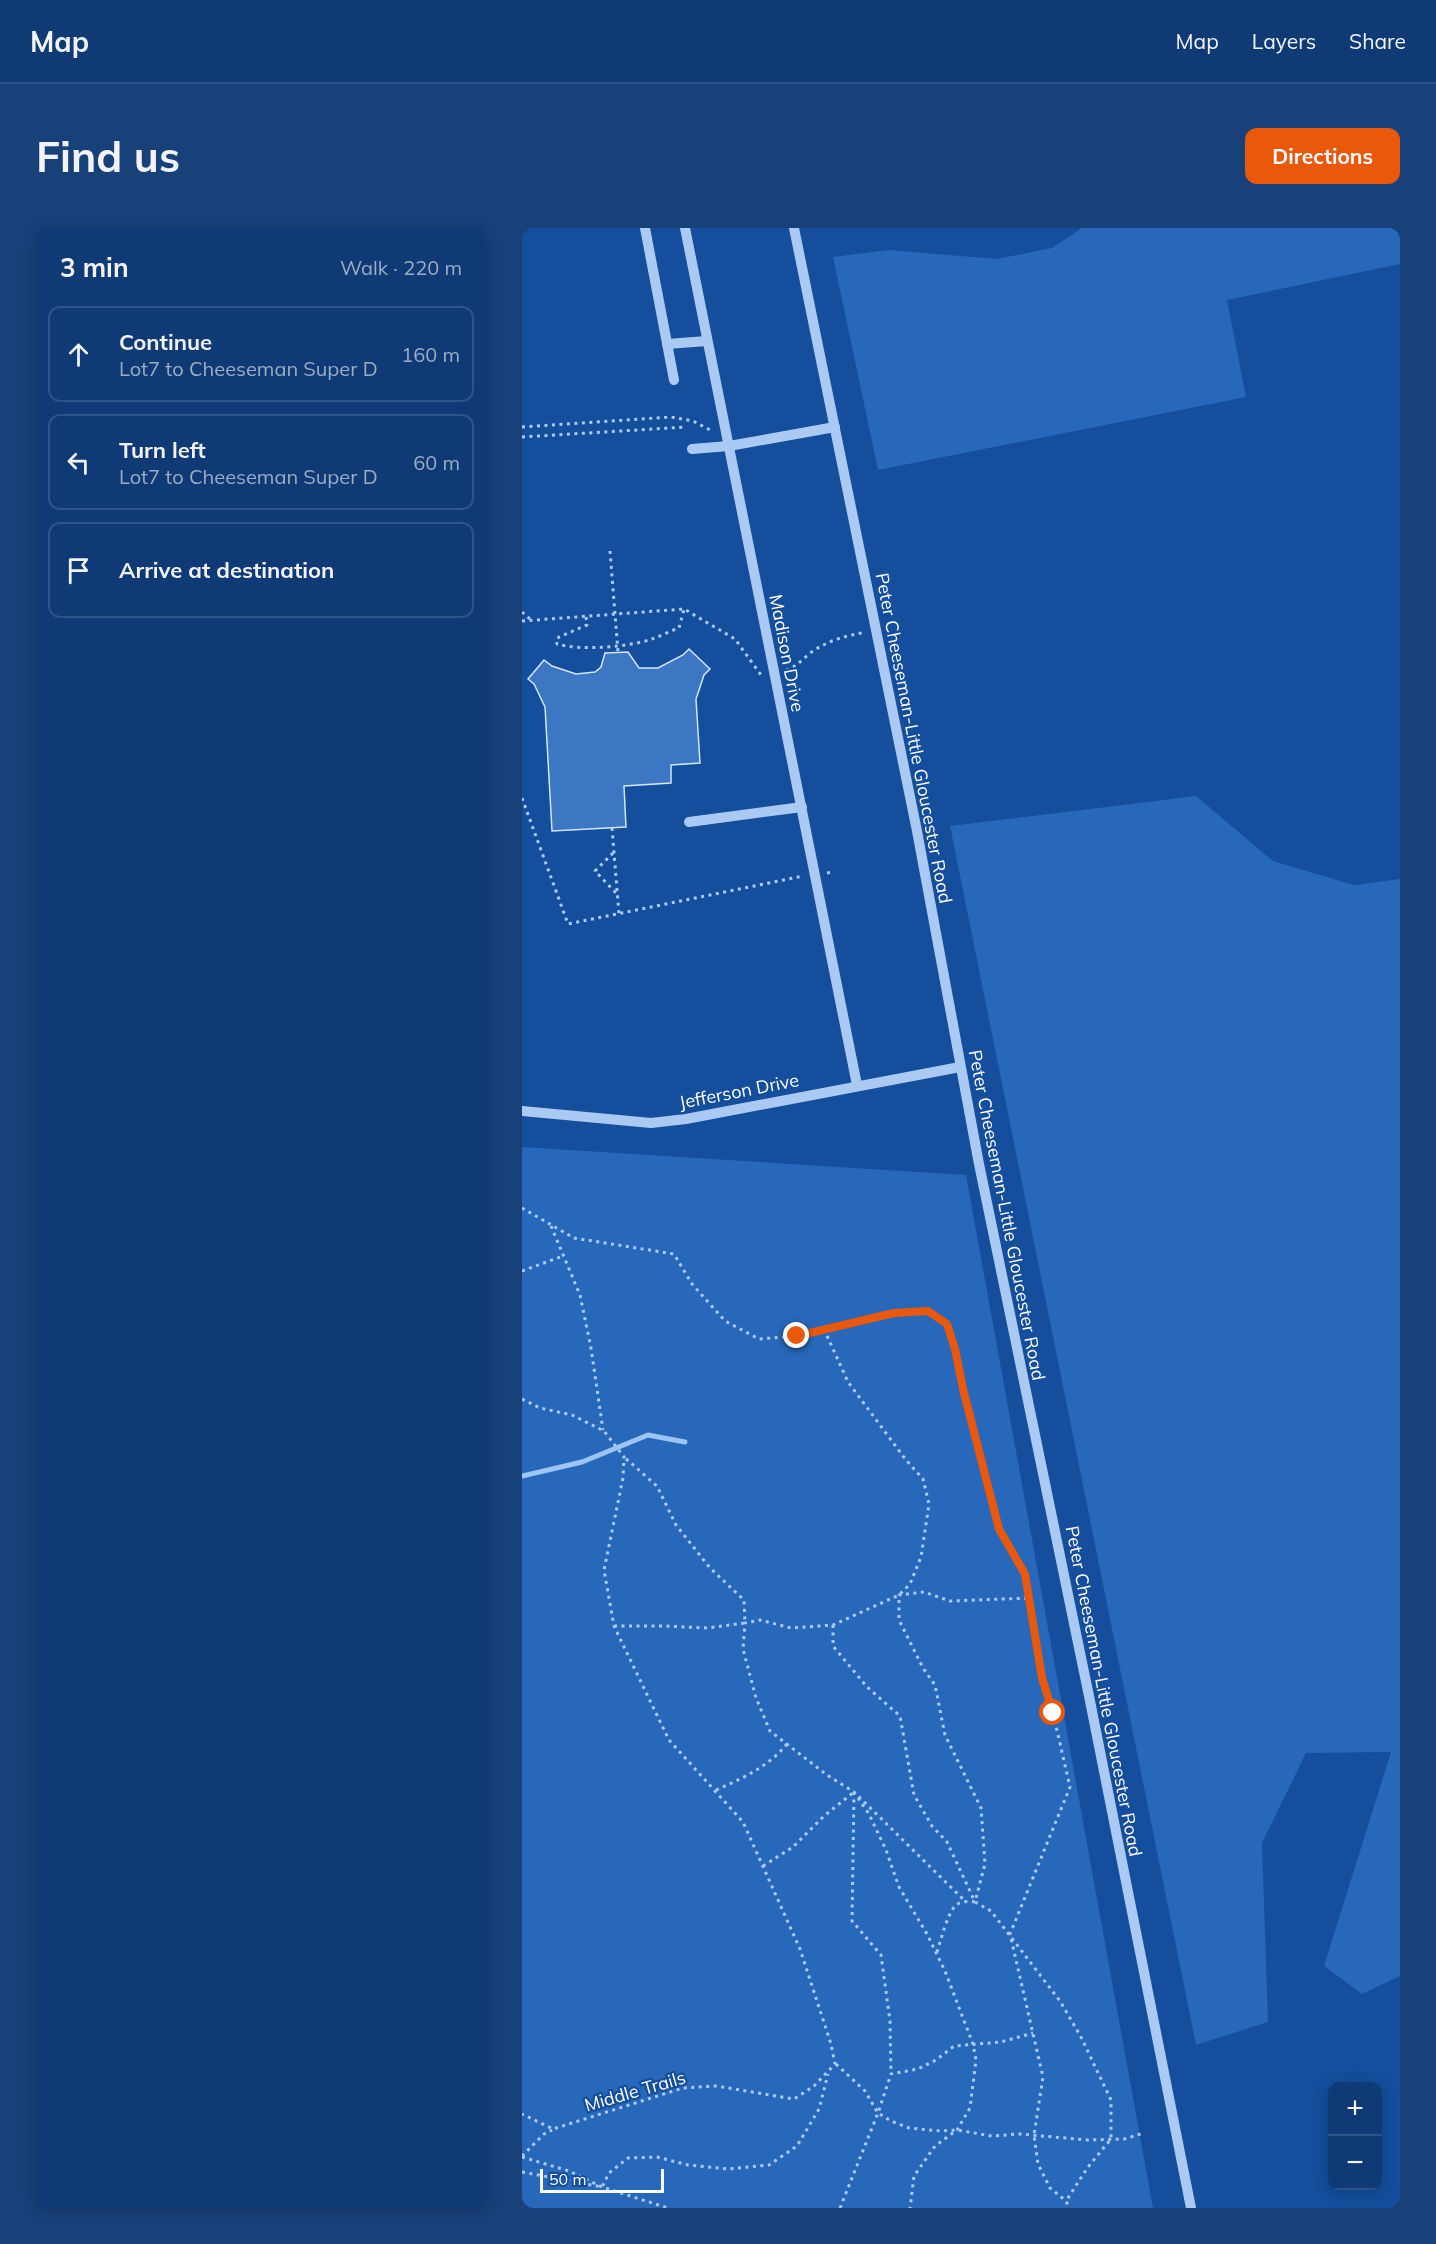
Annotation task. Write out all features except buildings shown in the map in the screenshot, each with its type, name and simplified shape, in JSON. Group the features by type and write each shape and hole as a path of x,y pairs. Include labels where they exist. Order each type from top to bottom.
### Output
{"street":[{"path":"645,228 674,380"},
{"name":"Madison Drive","path":"685,228 857,1085"},
{"name":"Peter Cheeseman-Little Gloucester Road","path":"794,228 917,831 960,1067 1191,2208"},
{"path":"667,344 708,341"},
{"path":"692,449 729,446 835,427"},
{"path":"689,822 802,807"},
{"name":"Jefferson Drive","path":"522,1111 651,1123 686,1119 960,1067"}],"path":[{"path":"522,427 671,417 693,421 713,431 729,446"},
{"path":"522,437 686,427"},
{"path":"610,551 618,652"},
{"path":"586,616 587,625 558,637 557,644 589,647 617,646 651,640 679,628 684,609"},
{"path":"522,621 684,609 735,639 761,675 792,668 807,655 833,640 862,633"},
{"path":"522,612 531,620"},
{"path":"522,798 568,924 801,876 834,872"},
{"path":"612,828 619,914"},
{"path":"614,852 595,871 618,895"},
{"path":"800,867 801,876"},
{"path":"522,1208 574,1238 605,1241 674,1254 692,1284 724,1321 759,1339 797,1336 894,1313 928,1311 947,1324 999,1529 1025,1574 1042,1678 1053,1713 1070,1787 1010,1934 1043,2077 1034,2135 1038,2164 1050,2188 1066,2201 1069,2208"},
{"path":"551,1224 580,1295 591,1348 603,1431"},
{"path":"522,1271 563,1256"},
{"path":"824,1329 848,1382 906,1460 923,1479 929,1504 921,1557 910,1584 899,1595 899,1620 923,1668 935,1685 945,1735 981,1808 985,1864 975,1902"},
{"path":"522,1399 540,1408 572,1415 603,1431 624,1457 657,1486 676,1525 710,1568 744,1600 743,1648 756,1698 770,1731 827,1775 854,1792 965,1901"},
{"path":"624,1457 623,1478 604,1570 614,1626 669,1740 743,1822 800,1949 835,2063 865,2091 878,2113 909,2128 957,2130 992,2136 1034,2135 1088,2140 1124,2139 1144,2133"},
{"path":"614,1626 707,1628 760,1620 791,1628 833,1625 899,1595 924,1592 950,1601 1030,1598"},
{"path":"833,1625 833,1646 867,1687 900,1716 914,1795 932,1826 947,1842 975,1902"},
{"path":"716,1790 748,1777 778,1755 787,1744"},
{"path":"763,1866 793,1847 824,1816 854,1792"},
{"path":"854,1792 869,1814 886,1850 899,1887 937,1952 973,2044 976,2060 970,2108 957,2130 935,2146 914,2176 910,2208"},
{"path":"840,2208 878,2113 891,2073 890,2020 881,1954 852,1921 854,1792"},
{"path":"937,1952 956,1905 965,1901 975,1902 991,1911 1060,2001 1099,2072 1111,2100 1111,2139 1088,2167 1066,2201"},
{"path":"891,2073 918,2069 936,2060 954,2046 1001,2042 1033,2034"},
{"path":"602,2187 609,2173 628,2158 657,2157 688,2165 729,2169 769,2165 797,2146 819,2109 828,2071 835,2063"},
{"name":"Middle Trails","path":"553,2129 683,2088 716,2086 794,2099 814,2086 828,2071"},
{"path":"522,2114 553,2129"},
{"path":"553,2129 544,2134 522,2157 569,2171 602,2187"},
{"path":"522,2172 602,2187 668,2208"}],"shaded area":[{"path":"1082,228 1400,228 1400,264 1227,300 1246,397 878,470 833,257 888,250 997,259 1052,248"},
{"path":"1196,796 1273,861 1354,885 1400,879 1400,1976 1362,1994 1324,1966 1391,1752 1306,1753 1262,1843 1268,2022 1196,2045 950,826"},
{"path":"522,1147 966,1175 1153,2208 522,2208"}],"waterway":[{"path":"522,1476 582,1462 648,1435 685,1442"}],"route":[{"path":"797,1336 894,1313 928,1311 947,1324 999,1529 1025,1574 1042,1678 1053,1713"}]}
